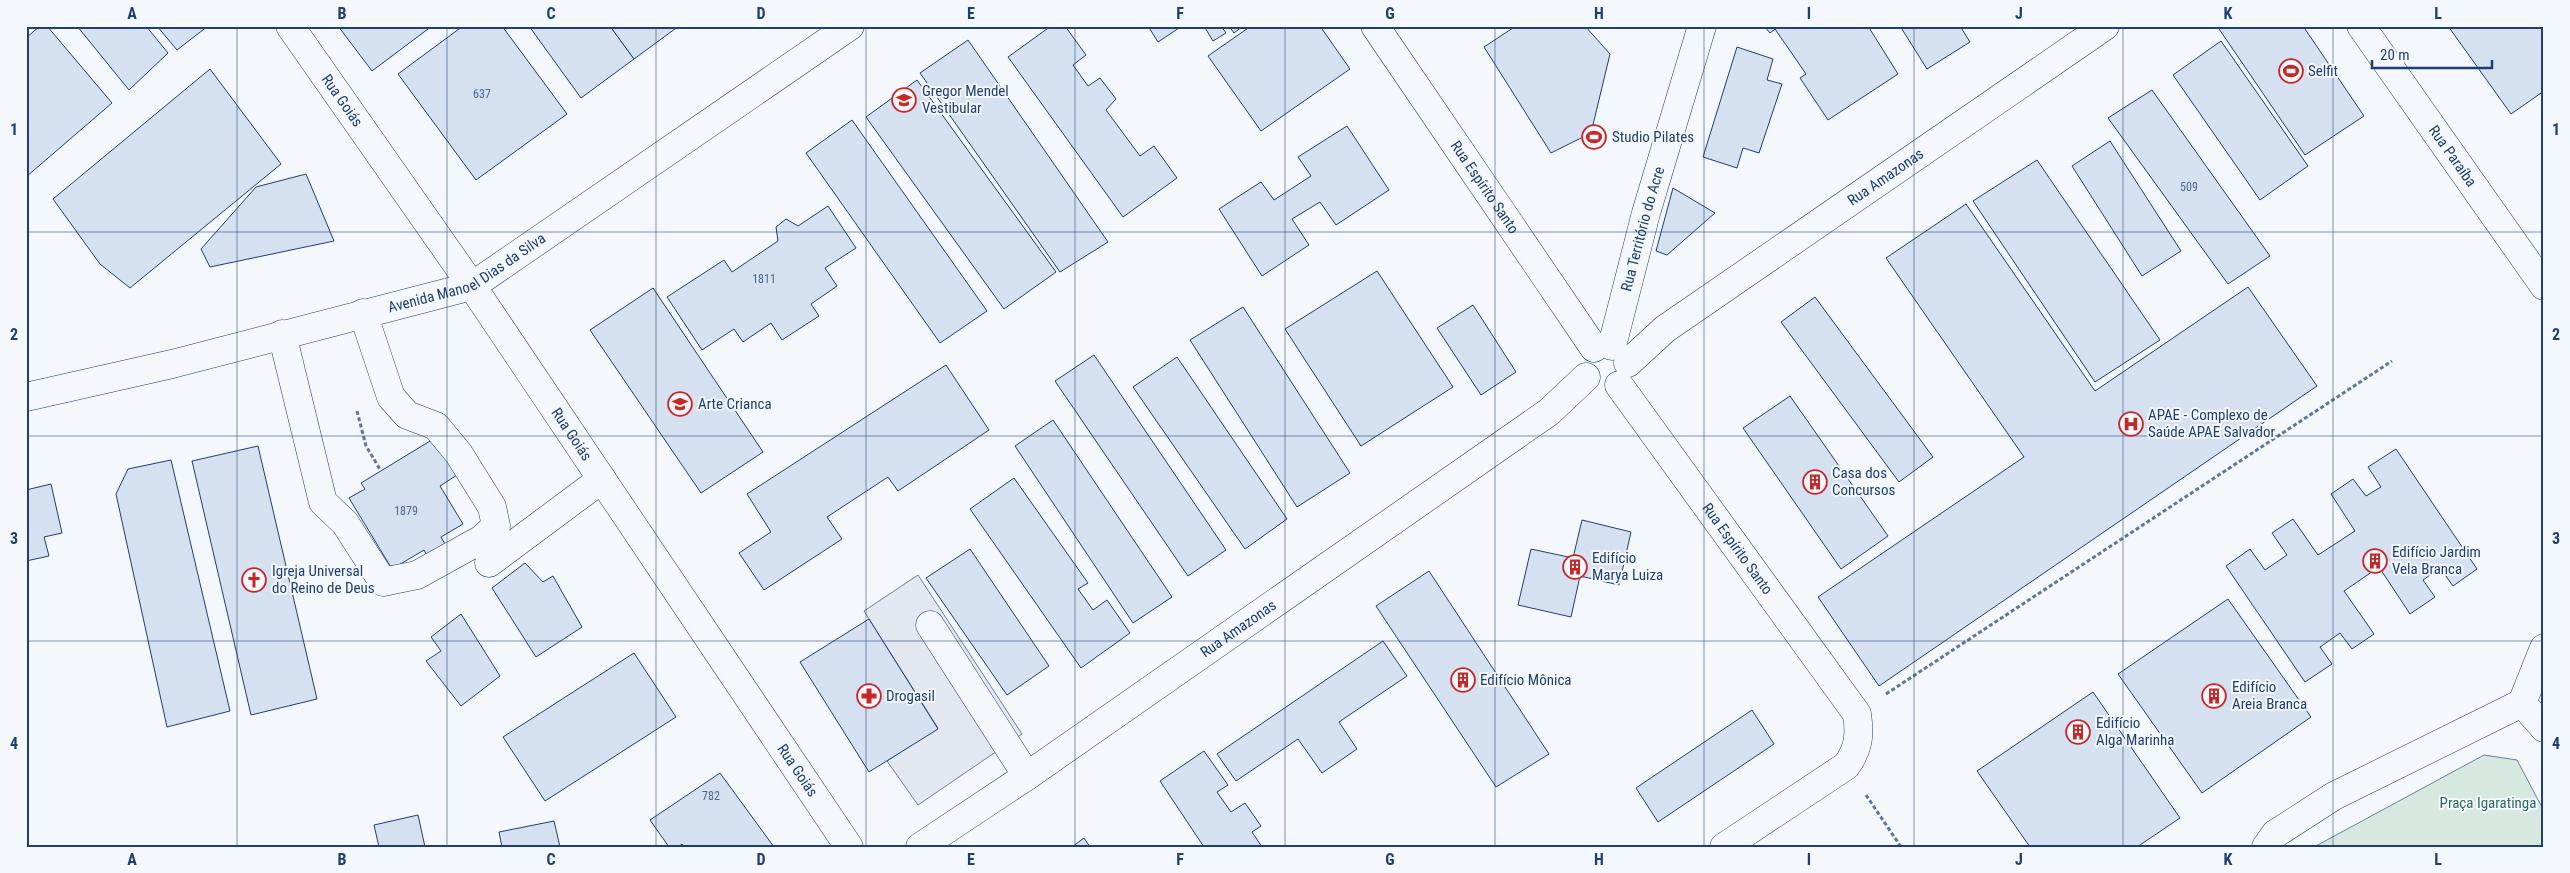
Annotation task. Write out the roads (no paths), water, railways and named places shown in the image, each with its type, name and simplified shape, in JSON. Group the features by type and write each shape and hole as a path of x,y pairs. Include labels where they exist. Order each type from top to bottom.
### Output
{"street":[{"name":"Rua Goiás","path":"290,26 472,286 849,847"},
{"name":"Avenida Manoel Dias da Silva","path":"26,397 172,364 472,286 850,26"},
{"name":"Rua Espírito Santo","path":"1375,26 1607,365 1857,714 1858,745 1846,766 1724,847"},
{"name":"Rua Território do Acre","path":"1607,365 1646,214 1702,26"},
{"name":"Rua Amazonas","path":"920,847 1027,776 1555,408 1607,365 1666,328 2105,26"},
{"name":"Rua Paraíba","path":"2361,26 2544,286"},
{"path":"282,334 323,502 345,523 383,582 416,574 482,540 496,526 492,507 459,454 436,426 408,415 391,397 363,313"},
{"path":"489,563 602,479"},
{"path":"930,625 1027,776"},
{"path":"2266,847 2275,834 2334,796 2522,703 2544,648"},
{"path":"2522,703 2544,728"}],"place":[{"name":"Selfit","path":"2291,71"},
{"name":"Gregor Mendel Vestibular","path":"904,100"},
{"name":"Studio Pilates","path":"1594,137"},
{"name":"Arte Crianca","path":"680,404"},
{"name":"APAE - Complexo de Saúde APAE Salvador","path":"2131,424"},
{"name":"Casa dos Concursos","path":"1815,482"},
{"name":"Edifício Jardim Vela Branca","path":"2375,561"},
{"name":"Edifício Marya Luiza","path":"1575,567"},
{"name":"Igreja Universal do Reino de Deus","path":"254,580"},
{"name":"Edifício Mônica","path":"1463,680"},
{"name":"Drogasil","path":"869,696"},
{"name":"Edifício Areia Branca","path":"2214,696"},
{"name":"Edifício Alga Marinha","path":"2078,732"}],"park label":[{"name":"Praça Igaratinga","path":"2488,803"}]}
